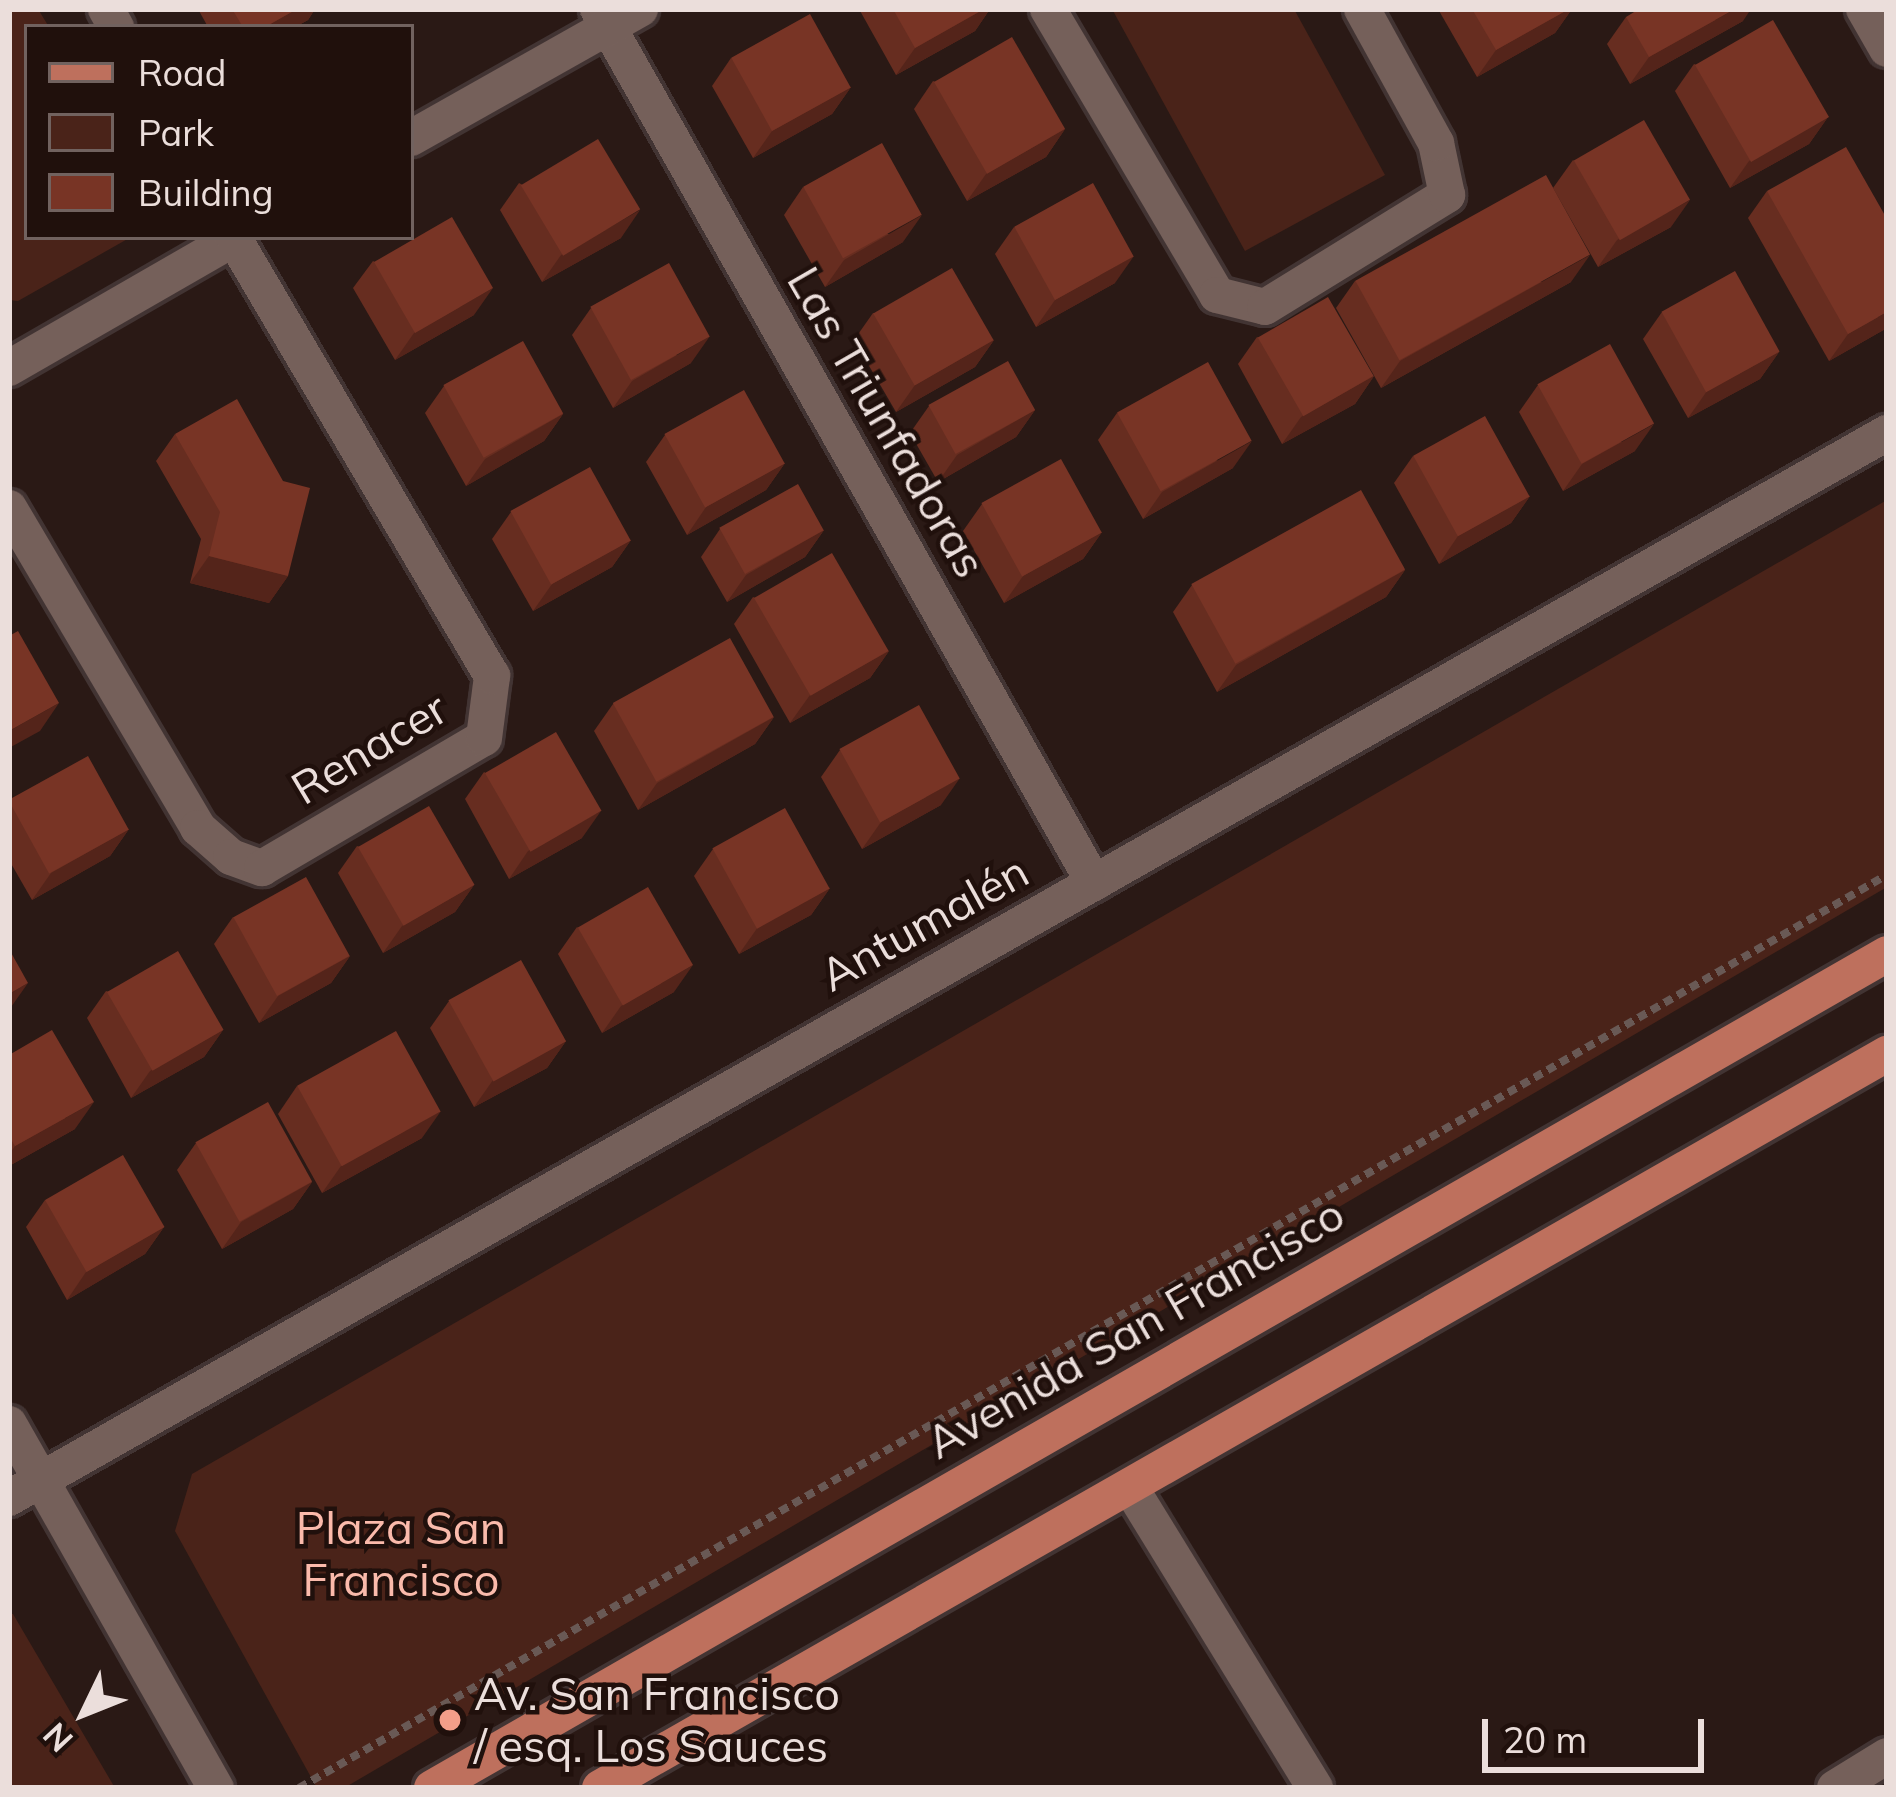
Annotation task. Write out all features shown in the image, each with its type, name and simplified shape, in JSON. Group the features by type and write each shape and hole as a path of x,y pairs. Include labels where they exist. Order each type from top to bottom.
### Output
{"main road":[{"name":"Avenida San Francisco","path":"432,1788 1887,954"},
{"path":"600,1788 1887,1054"}],"street":[{"path":"1048,9 1217,295 1265,307 1447,195 1436,143 1362,9"},
{"path":"1864,9 1887,49"},
{"path":"414,136 616,15"},
{"name":"Las Triunfadoras","path":"616,15 1094,883"},
{"path":"9,368 231,240"},
{"name":"Renacer","path":"9,508 198,828 232,857 262,868 484,738 492,676 235,240"},
{"name":"Antumalén","path":"25,1489 1887,433"},
{"path":"9,1424 25,1489 216,1788"},
{"path":"1130,1486 1315,1788"},
{"path":"1835,1788 1887,1756"}],"path":[{"path":"298,1788 1887,875"}],"green space":[{"path":"9,9 38,9 47,24 24,24 24,240 126,240 18,301 9,300"},
{"path":"1112,9 1294,9 1385,175 1245,251"},
{"name":"Plaza San Francisco","path":"1887,500 1887,887 344,1788 317,1788 175,1531 192,1474"},
{"path":"9,1614 13,1614 115,1788 9,1788"}],"building":[{"path":"232,9 297,9 270,24 241,24"},
{"path":"893,9 984,9 915,48"},
{"path":"1472,9 1569,9 1496,50"},
{"path":"1639,9 1735,9 1649,57 1626,17"},
{"path":"810,14 851,87 772,131 731,58"},
{"path":"1773,20 1829,117 1751,162 1695,65"},
{"path":"1012,37 1065,129 987,174 934,82"},
{"path":"1644,120 1690,200 1620,240 1574,160"},
{"path":"598,139 640,209 563,256 521,185"},
{"path":"882,143 922,215 843,258 803,187"},
{"path":"1846,147 1887,219 1887,312 1848,334 1767,191"},
{"path":"1546,175 1590,255 1399,360 1355,281"},
{"path":"1093,183 1134,256 1055,300 1014,227"},
{"path":"452,217 493,288 415,333 374,262"},
{"path":"669,263 710,336 631,380 590,307"},
{"path":"952,268 994,340 915,385 873,314"},
{"path":"1735,271 1780,351 1706,392 1662,312"},
{"path":"1328,297 1374,376 1303,416 1258,338"},
{"path":"523,341 563,414 484,458 443,385"},
{"path":"1610,344 1654,424 1582,464 1537,384"},
{"path":"1008,361 1035,410 956,454 928,405"},
{"path":"1208,362 1252,441 1161,491 1117,412"},
{"path":"744,390 785,463 705,508 664,434"},
{"path":"237,399 283,481 310,488 288,576 209,556 220,512 175,434"},
{"path":"1485,416 1530,496 1458,536 1413,456"},
{"path":"1061,459 1102,532 1022,577 981,503"},
{"path":"590,467 631,540 551,585 510,511"},
{"path":"798,484 824,530 745,574 719,528"},
{"path":"1361,490 1405,570 1235,664 1191,584"},
{"path":"832,553 888,651 811,696 754,598"},
{"path":"18,631 59,703 9,731 9,636"},
{"path":"730,638 774,717 656,782 613,703"},
{"path":"919,705 960,778 880,823 839,749"},
{"path":"556,732 602,811 530,852 485,773"},
{"path":"88,756 129,829 49,874 9,800"},
{"path":"429,806 475,885 403,926 358,847"},
{"path":"785,808 830,888 757,929 712,848"},
{"path":"306,877 350,956 277,996 233,917"},
{"path":"648,887 693,965 623,1005 578,927"},
{"path":"9,949 28,983 9,994"},
{"path":"178,951 224,1030 152,1071 107,992"},
{"path":"521,960 566,1041 493,1082 448,1000"},
{"path":"52,1030 94,1102 15,1146 9,1136 9,1055"},
{"path":"396,1031 441,1111 342,1166 297,1086"},
{"path":"268,1102 312,1182 240,1222 195,1142"},
{"path":"123,1155 164,1227 87,1272 45,1200"}],"place":[{"name":"Av. San Francisco / esq. Los Sauces","path":"450,1720"}]}
